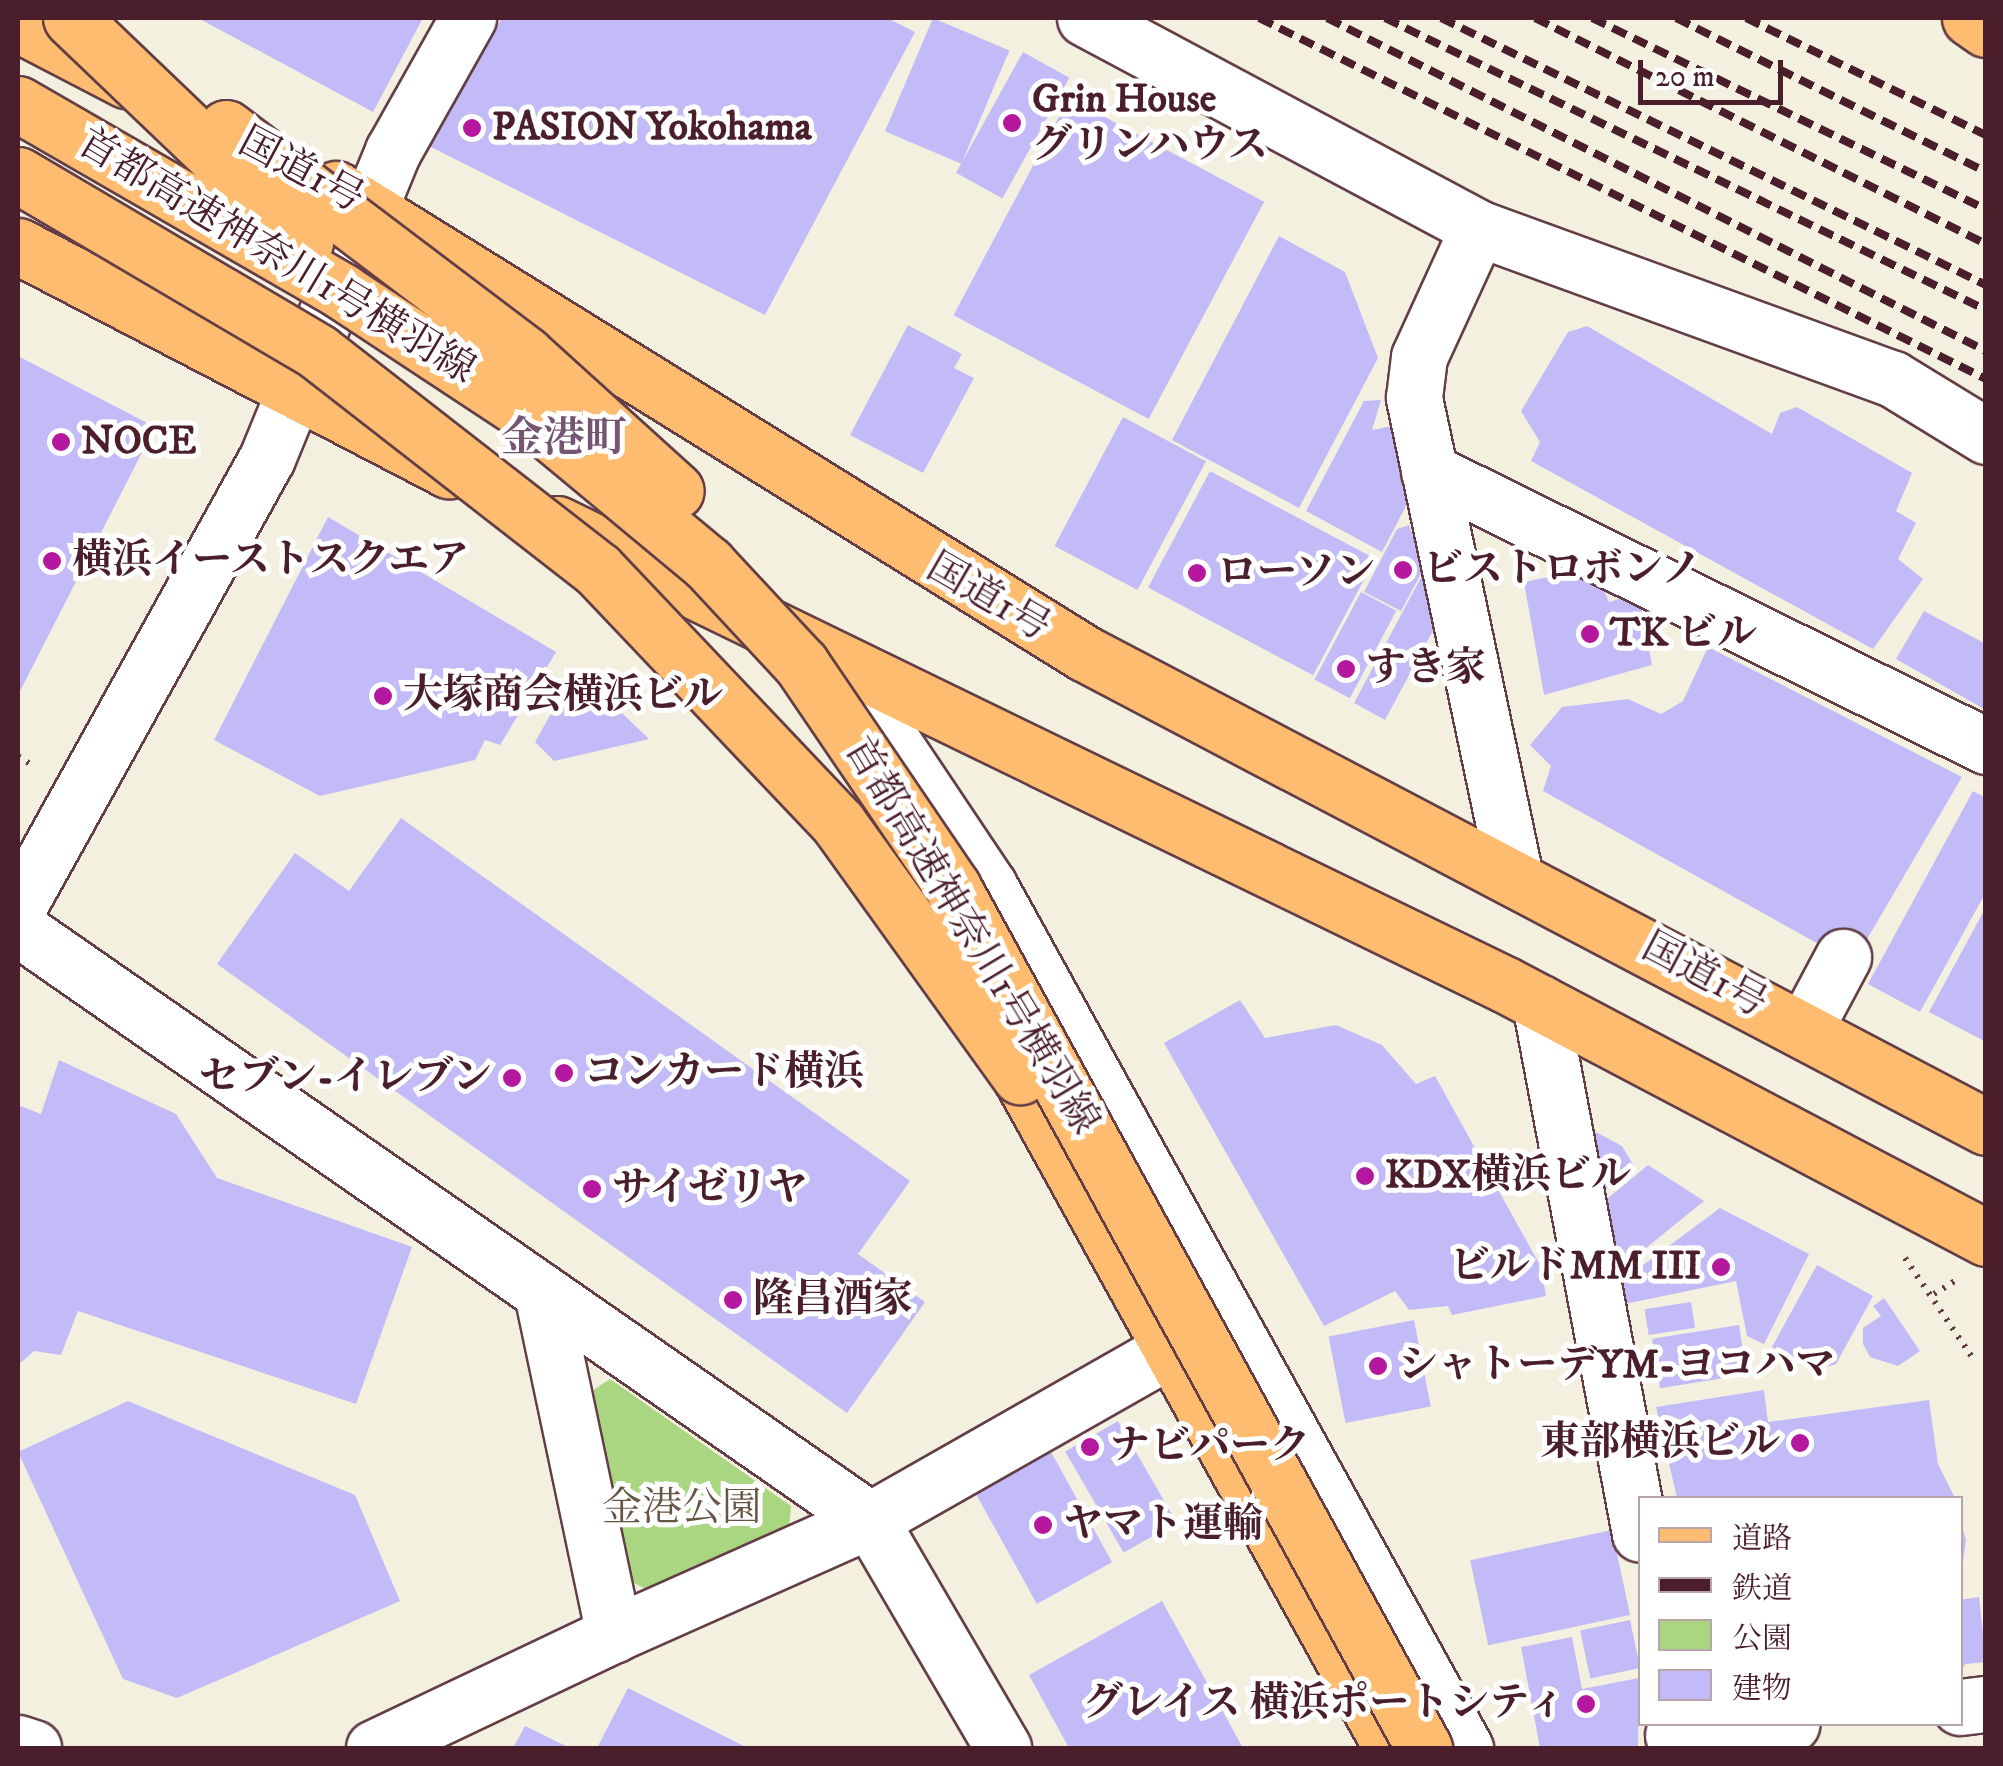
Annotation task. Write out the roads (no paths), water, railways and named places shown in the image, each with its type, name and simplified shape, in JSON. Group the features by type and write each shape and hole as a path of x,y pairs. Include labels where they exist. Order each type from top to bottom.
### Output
{"main road":[{"path":"71,18 229,176 553,462 718,622 903,866 1020,1076"},
{"path":"100,18 156,74 526,356 634,450 783,618 855,735"},
{"path":"1970,18 1986,28"},
{"name":"国道1号","path":"18,24 368,207 908,552 1986,1127"},
{"name":"首都高速神奈川1号横羽線","path":"18,104 344,292 525,412 708,564 855,735 1003,976 1424,1748"},
{"name":"首都高速神奈川1号横羽線","path":"18,175 318,352 598,570 838,822 1020,1076 1389,1748"},
{"path":"18,246 841,666 1540,1003 1986,1238"}],"street":[{"path":"18,908 299,392 368,207 468,18"},
{"path":"1085,18 1478,228 1893,379 1986,436"},
{"path":"1478,228 1419,357 1414,398 1514,874"},
{"path":"1429,471 1986,746"},
{"path":"841,666 928,923 1389,1748"},
{"path":"841,666 988,886 1464,1748"},
{"path":"18,928 870,1520 1002,1748"},
{"path":"1804,1030 1843,958"},
{"path":"1540,1003 1638,1523"},
{"path":"542,1292 614,1634"},
{"path":"374,1748 614,1634 870,1520 1166,1351"},
{"path":"1673,1736 1771,1726"},
{"path":"18,1743 33,1748"}],"railway":[{"path":"1259,18 1986,379"},
{"path":"1327,18 1986,351"},
{"path":"1385,18 1986,310"},
{"path":"1441,18 1986,285"},
{"path":"1535,18 1986,244"},
{"path":"1592,18 1986,209"},
{"path":"1676,18 1986,172"},
{"path":"1746,18 1986,135"}],"place":[{"name":"Grin House グリンハウス","path":"1012,123"},
{"name":"PASION Yokohama","path":"472,128"},
{"name":"NOCE","path":"61,442"},
{"name":"横浜イーストスクエア","path":"52,561"},
{"name":"ビストロボンノ","path":"1403,570"},
{"name":"ローソン","path":"1197,573"},
{"name":"TK ビル","path":"1590,634"},
{"name":"すき家","path":"1346,669"},
{"name":"大塚商会横浜ビル","path":"383,696"},
{"name":"コンカード横浜","path":"564,1073"},
{"name":"セブン-イレブン","path":"512,1078"},
{"name":"KDX横浜ビル","path":"1365,1176"},
{"name":"サイゼリヤ","path":"592,1189"},
{"name":"ビルドMM III","path":"1721,1267"},
{"name":"隆昌酒家","path":"733,1300"},
{"name":"シャトーデYM-ヨコハマ","path":"1378,1366"},
{"name":"東部横浜ビル","path":"1800,1443"},
{"name":"ナビパーク","path":"1090,1447"},
{"name":"ヤマト運輸","path":"1043,1525"},
{"name":"グレイス 横浜ポートシティ","path":"1586,1704"}],"district":[{"name":"金港町","path":"564,439"}],"park label":[{"name":"金港公園","path":"682,1509"}]}
